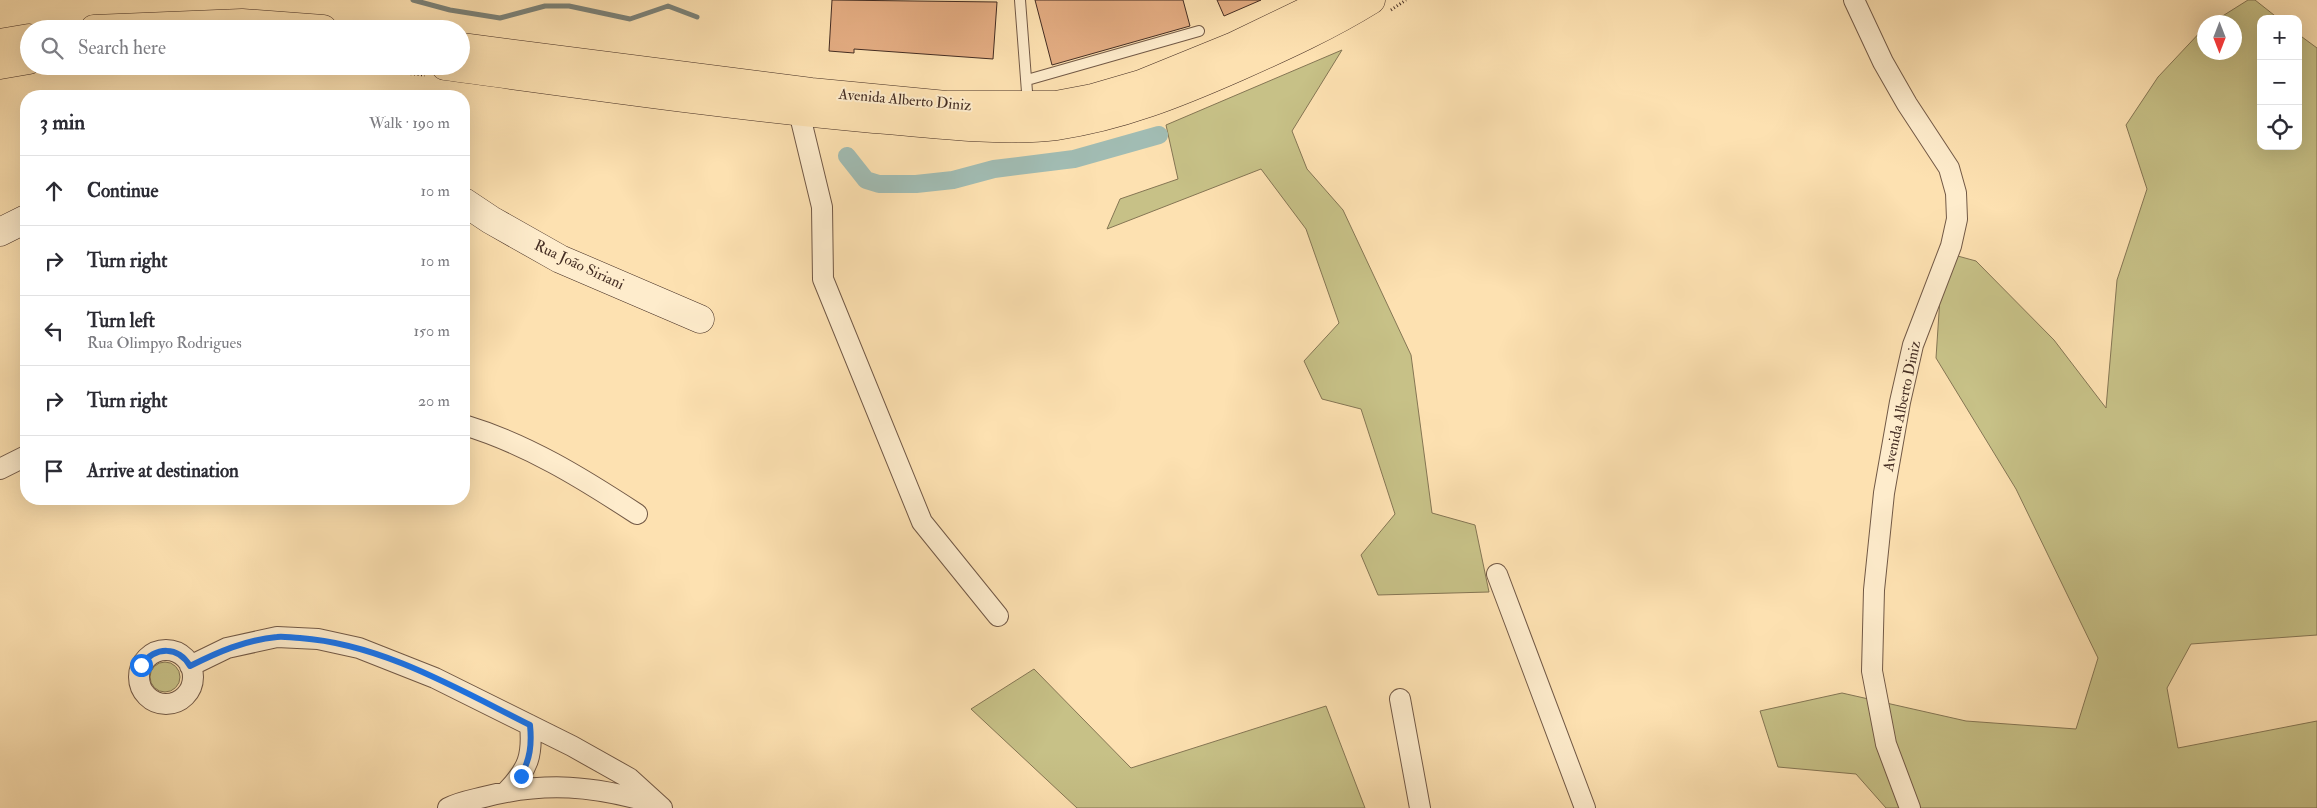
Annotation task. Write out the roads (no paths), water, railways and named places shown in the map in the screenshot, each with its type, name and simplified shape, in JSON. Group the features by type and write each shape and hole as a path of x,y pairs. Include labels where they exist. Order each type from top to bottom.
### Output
{"main road":[{"name":"Avenida Alberto Diniz","path":"470,48 811,92 946,105 1027,93 1056,105 1084,100 1141,84 1232,47 1330,0"},
{"name":"Avenida Alberto Diniz","path":"470,69 799,112 933,124 1005,127 1054,126 1137,108 1193,87 1273,52 1371,0"},
{"path":"0,43 20,40"},
{"path":"0,65 20,62"}],"street":[{"name":"Avenida Alberto Diniz","path":"1854,0 1883,62 1907,104 1949,168 1956,193 1957,219 1951,246 1913,345 1900,402 1884,493 1874,590 1872,671 1886,744 1910,808"},
{"path":"799,112 822,207 823,279 922,522 998,616"},
{"name":"Rua João Siriani","path":"470,206 560,259 700,319"},
{"path":"0,232 20,222"},
{"path":"470,426 538,454 637,514"},
{"path":"0,469 20,459"},
{"path":"1497,574 1585,808"},
{"path":"190,666 227,648 277,637 318,640 359,648 435,678 530,725 628,778 661,806"},
{"path":"1400,699 1420,808"},
{"path":"507,791 521,776 529,761 532,742 530,725"},
{"path":"448,808 507,791 548,786 625,795 661,806"}],"lane":[{"path":"1020,0 1027,93 1199,31"}],"waterway":[{"path":"413,0 450,10 500,18 545,6 569,6 630,19 668,6 697,17"},
{"path":"847,156 866,180 879,184 916,184 953,180 994,169 1074,159 1159,135"}]}
